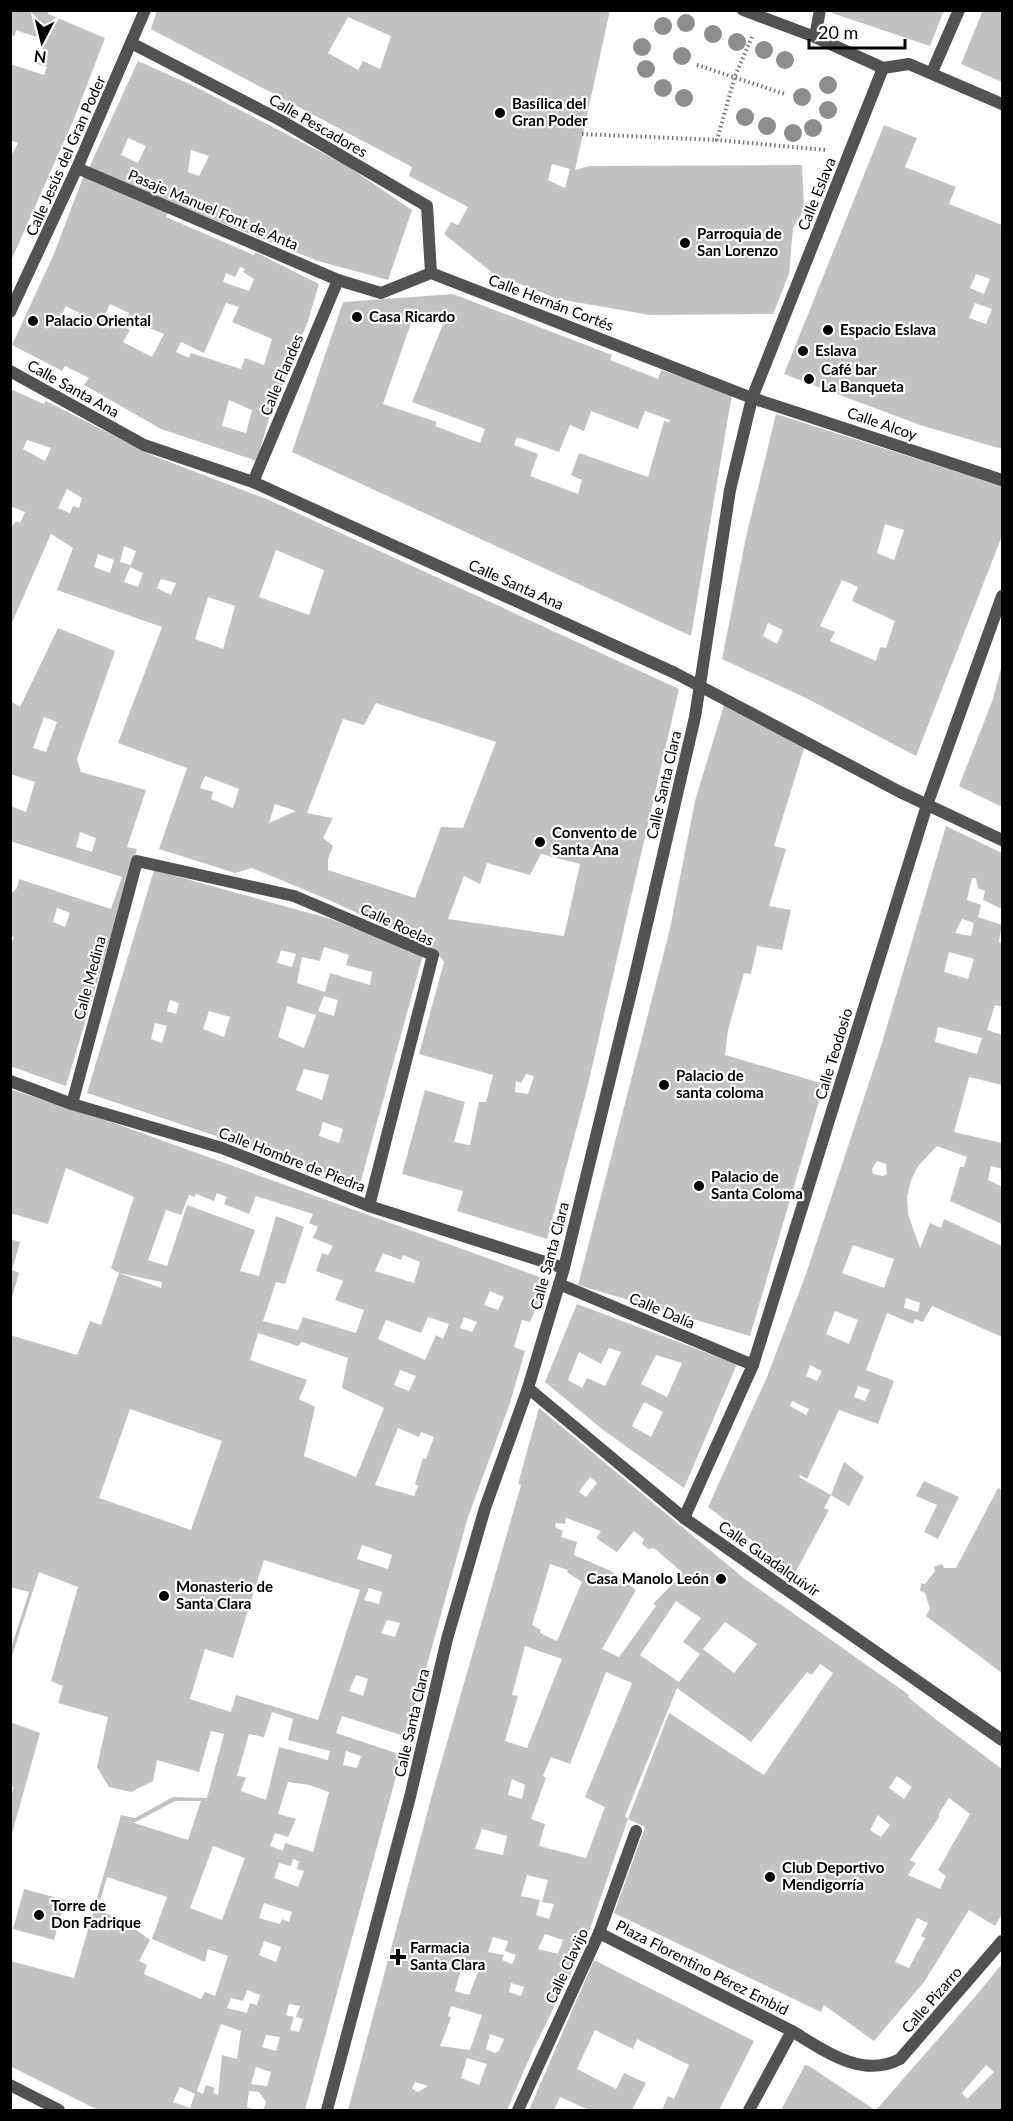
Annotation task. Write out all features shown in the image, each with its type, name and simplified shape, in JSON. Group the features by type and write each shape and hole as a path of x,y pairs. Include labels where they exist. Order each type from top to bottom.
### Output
{"street":[{"name":"Calle Jesús del Gran Poder","path":"10,312 133,44 145,10"},
{"path":"743,10 883,68 909,64 1002,104"},
{"path":"815,38 820,10"},
{"path":"932,72 959,10"},
{"name":"Calle Pescadores","path":"133,44 280,120 427,207 431,273"},
{"name":"Calle Eslava","path":"752,398 883,68"},
{"name":"Pasaje Manuel Font de Anta","path":"77,168 338,280"},
{"path":"338,280 381,293 431,273"},
{"name":"Calle Hernán Cortés","path":"431,273 752,398"},
{"name":"Calle Flandes","path":"253,482 338,280"},
{"name":"Calle Santa Ana","path":"10,371 144,445 253,482 698,686 927,805 1002,840"},
{"name":"Calle Alcoy","path":"752,398 1002,480"},
{"name":"Calle Santa Clara","path":"327,2110 410,1797 447,1640 485,1508 528,1388 564,1268 695,717 730,490 752,398"},
{"name":"Calle Teodosio","path":"684,1518 753,1365 927,805 1002,596"},
{"name":"Calle Medina","path":"72,1104 137,861"},
{"name":"Calle Roelas","path":"137,861 294,896 433,955 369,1206"},
{"name":"Calle Hombre de Piedra","path":"10,1081 72,1104 222,1148 369,1206 564,1268"},
{"name":"Calle Dalía","path":"559,1284 753,1365"},
{"name":"Calle Guadalquivir","path":"528,1388 684,1518 1002,1740"},
{"name":"Calle Clavijo","path":"518,2110 599,1933 636,1831"},
{"name":"Plaza Florentino Pérez Embid","path":"599,1933 843,2059 860,2066 876,2068"},
{"name":"Calle Pizarro","path":"876,2068 900,2059 1002,1941"},
{"path":"749,2110 792,2031"},
{"path":"10,2085 59,2110"}],"path":[{"path":"717,140 735,76 760,17"},
{"path":"698,65 785,94"},
{"path":"582,134 717,140 830,150 848,156"}],"building":[{"path":"10,10 49,10 48,14 105,38 74,119 10,263 10,158 18,143 10,140 10,64 44,75 47,67 37,64 45,40 16,30 15,36 10,35"},
{"path":"157,10 610,10 575,170 589,166 802,165 804,210 793,228 789,274 773,314 650,315 558,299 494,274 444,234 451,222 458,225 468,207 409,176 412,167 151,29","holes":["348,17 391,36 380,69 363,61 358,70 328,53","552,164 570,169 565,188 548,180"]},
{"path":"833,10 944,10 930,46 832,13"},
{"path":"983,10 1002,10 1002,82 961,64"},
{"path":"138,61 194,86 346,165 412,210 388,280 318,261 88,170","holes":["128,138 146,146 138,163 121,155","191,150 209,156 199,176 188,172"]},
{"path":"884,125 917,138 905,167 956,187 949,204 1002,225 1002,449 920,425 784,374","holes":["976,274 990,279 984,294 970,288","975,303 992,309 986,324 969,318"]},
{"path":"84,175 169,211 166,217 254,255 255,252 319,284 308,321 269,418 257,461 161,429 84,385 89,378 65,366 62,371 12,345 53,256","holes":["240,267 245,269 243,272 254,279 249,291 223,282 226,273 235,277","226,303 239,307 232,322 272,339 264,365 245,358 241,369 191,353 189,358 176,352 181,342 204,353","110,304 129,313 127,319 164,334 152,357 123,342 130,330 104,317","66,306 79,313 73,325 60,319","229,400 252,410 246,433 222,426"]},
{"path":"453,294 612,355 610,360 658,379 661,370 732,394 691,636 292,452 343,302","holes":["445,319 412,402 485,429 480,443 435,426 437,422 383,404 411,323","591,411 638,429 645,411 670,420 669,422 664,421 648,477 579,453 571,475 582,480 578,494 530,476 538,454 514,445 517,437 559,452 570,425 584,431"]},
{"path":"10,389 44,404 46,401 154,456 269,500 679,689 587,1089 547,1239 457,1211 463,1191 402,1174 425,1090 465,1102 454,1142 470,1145 479,1102 486,1102 493,1075 419,1054 444,962 433,948 329,900 252,868 235,873 159,849 187,768 118,743 162,627 57,590 73,548 51,534 10,627 10,529 16,521 20,523 25,512 10,506","holes":["27,440 51,448 45,461 23,449","67,489 82,498 79,508 73,506 70,513 58,508","124,546 136,551 131,565 120,562","276,550 324,570 309,615 259,597","98,554 114,560 110,573 94,567","130,567 143,573 138,587 124,582","161,579 176,583 171,595 157,588","208,597 235,606 223,649 195,639","376,703 496,742 463,828 441,827 415,898 328,870 328,859 333,846 323,838 333,818 307,813 343,719 364,725","205,776 239,789 233,808 211,799 213,792 200,788","275,804 296,811 269,823","541,854 580,864 564,936 448,919 464,876 480,884 487,863 530,875","526,1074 534,1076 528,1094 515,1092 516,1081 521,1083"]},
{"path":"776,414 1002,486 1002,536 916,756 806,698 722,659 746,537","holes":["885,524 904,530 894,560 877,553","842,580 858,587 852,601 895,621 886,648 880,647 876,661 830,641 835,632 820,626","768,623 783,630 777,644 763,636"]},
{"path":"58,628 115,651 77,759 81,772 146,790 127,847 137,849 66,1086 10,1066 10,947 14,937 10,936 10,895 17,888 19,879 111,909 122,877 10,841 10,806 26,812 35,782 10,774 10,701 20,707","holes":["44,717 57,722 46,752 33,748","80,832 96,838 92,852 76,847","57,908 70,913 65,927 53,922"]},
{"path":"1002,664 1002,807 959,786 993,699"},
{"name":"Palacio de Santa Coloma","path":"724,705 805,745 774,846 786,849 769,906 791,910 782,950 757,946 751,974 744,973 728,1030 725,1055 824,1084 750,1336 578,1285 669,933 695,801"},
{"path":"946,826 1002,853 1002,909 983,900 985,891 978,888 976,878 972,878 967,900 981,905 978,917 1002,925 999,942 1002,944 1002,1007 995,1005 987,1030 1002,1035 1002,1085 969,1077 954,1132 1002,1143 1002,1169 991,1166 988,1180 1001,1186 1002,1182 1002,1224 950,1201 960,1167 964,1167 967,1157 937,1146 918,1166 911,1180 907,1197 908,1214 920,1248 930,1223 941,1228 944,1219 1002,1246 1002,1337 932,1306 923,1322 915,1319 913,1324 887,1313 866,1370 894,1381 878,1424 839,1410 807,1479 800,1475 799,1477 831,1495 824,1508 829,1510 795,1573 708,1507 767,1377 806,1274 882,1043","holes":["962,919 974,923 971,936 955,933","949,952 974,959 968,979 944,972","938,1027 982,1038 977,1054 935,1042","877,1161 886,1164 887,1174 883,1176 873,1174 872,1169","853,1245 894,1259 884,1288 842,1273","906,1298 920,1303 918,1312 904,1308","835,1311 858,1320 849,1344 826,1334","810,1365 822,1371 817,1381 806,1376","858,1386 870,1390 865,1401 854,1397","792,1401 809,1409 806,1415 790,1406"]},
{"path":"154,870 331,919 423,955 360,1184 87,1093","holes":["324,947 349,955 346,965 372,972 370,985 330,973 325,992 297,983 302,957 320,961","281,950 296,954 292,967 277,963","324,996 338,1000 334,1016 318,1011","170,1000 179,1003 176,1014 167,1011","287,1006 316,1015 304,1048 278,1037","209,1011 230,1017 224,1037 203,1029","155,1023 167,1026 162,1043 151,1039","304,1069 329,1075 322,1100 296,1090","323,1122 343,1129 339,1143 319,1136"]},
{"path":"10,1089 114,1123 548,1280 530,1322 522,1320 514,1347 525,1351 510,1403 468,1517 407,1737 342,1716 336,1733 402,1755 305,2110 263,2110 266,2102 259,2092 249,2091 247,2107 255,2110 98,2110 10,2066 10,1961 74,1978 121,1815 135,1818 173,1797 207,1798 224,1734 211,1731 199,1772 157,1760 153,1781 131,1792 109,1787 97,1767 108,1717 58,1703 63,1686 51,1681 78,1587 39,1572 10,1662 10,1651 29,1592 10,1587 10,1335 77,1355 90,1321 101,1325 119,1273 111,1268 134,1197 66,1168 48,1224 10,1213","holes":["217,1193 227,1197 224,1204 249,1214 256,1196 313,1214 309,1223 318,1227 313,1238 333,1246 328,1255 322,1253 316,1271 343,1281 335,1300 364,1310 356,1333 303,1317 298,1330 263,1321 276,1282 285,1284 304,1227 276,1216 259,1276 240,1271 255,1230 187,1205 167,1266 148,1260 166,1210 181,1215 189,1195 195,1197 196,1194 214,1201","383,1253 401,1260 403,1255 420,1262 414,1283 375,1271","119,1273 162,1282 161,1288","490,1291 504,1297 498,1310 484,1305","428,1317 449,1324 443,1339 436,1335 425,1360 378,1339 386,1320 421,1333","464,1317 477,1322 472,1332 460,1328","258,1333 298,1346 302,1342 348,1358 342,1388 384,1408 356,1477 304,1456 315,1407 299,1399 307,1380 250,1360","400,1370 416,1376 409,1391 394,1385","130,1409 222,1441 191,1530 99,1498","398,1428 419,1437 421,1432 434,1437 426,1459 423,1458 415,1484 418,1486 414,1496 375,1485","362,1545 392,1555 388,1569 357,1559","264,1560 360,1590 318,1720 236,1695 231,1712 190,1699 205,1649 233,1658","369,1588 382,1592 379,1604 364,1600","387,1620 400,1623 395,1637 381,1633","356,1675 368,1679 363,1696 349,1691","272,1712 293,1719 288,1740 330,1751 328,1760 279,1747 266,1800 241,1791 246,1777 237,1776 249,1734 264,1737","346,1751 361,1756 357,1768 343,1765","288,1782 309,1785 329,1792 313,1852 285,1843 283,1851 270,1846 275,1833 288,1837 296,1819 278,1814","175,1801 201,1801 188,1840 134,1823","213,1846 245,1858 222,1920 190,1908","293,1859 299,1861 297,1869 304,1871 298,1887 274,1878 279,1863 291,1866","107,1877 167,1897 152,1939 205,1962 208,1949 228,1956 215,1996 205,1992 201,1999 144,1974 147,1965 139,1961 150,1940 131,1926 98,1909","264,1903 292,1912 289,1922 282,1919 280,1924 259,1918","264,1941 281,1947 276,1962 259,1955","247,1990 260,1995 257,2005 250,2003 247,2013 227,2008 231,1998 243,2001","289,2004 300,2006 296,2017 303,2019 299,2032 290,2030 294,2017 286,2015","221,2024 241,2031 237,2059 222,2055 218,2095 213,2093 215,2088 206,2085 203,2094 197,2091","266,2035 280,2037 276,2051 262,2047","256,2067 271,2072 267,2086 251,2084","180,2087 195,2094 190,2108 173,2102"]},
{"path":"10,1239 20,1242 12,1270 19,1273 11,1301"},
{"path":"577,1304 737,1364 684,1488 602,1429 545,1382","holes":["609,1348 621,1352 605,1386 587,1378 582,1388 568,1380 579,1352 601,1364","656,1355 682,1363 667,1397 641,1384","644,1402 663,1412 651,1437 632,1426"]},
{"path":"539,1408 746,1580 909,1695 908,1697 938,1721 1002,1769 1002,1914 995,1926 969,1910 924,1982 874,2041 824,2005 821,2012 614,1913 645,1827 628,1819 584,1946 532,2052 507,2110 348,2110 433,1791 521,1485 518,1484","holes":["590,1477 597,1483 586,1497 579,1492","566,1518 601,1531 596,1538 617,1552 634,1531 644,1539 642,1544 648,1549 654,1548 683,1573 653,1604 656,1606 619,1657 602,1649 636,1590 611,1571 574,1555 577,1542 561,1537 563,1531 555,1527 556,1523 565,1524","550,1564 568,1570 567,1572 582,1582 557,1641 540,1633 541,1630 532,1625","676,1601 701,1618 683,1642 700,1654 679,1682 640,1655","725,1622 757,1644 734,1673 703,1649","525,1646 562,1659 527,1748 505,1741 518,1696 512,1695","820,1664 833,1673 764,1775 669,1713 628,1819 625,1816 677,1688 751,1742 807,1672 812,1675","606,1672 632,1683 585,1797 605,1807 586,1858 539,1846 545,1824 531,1819 546,1778 543,1776 551,1757 570,1764","897,1776 912,1787 904,1799 889,1788","512,1779 525,1785 522,1799 508,1795","949,1798 970,1814 938,1870 946,1876 940,1889 908,1875 916,1863 910,1860 940,1816 938,1815","878,1815 890,1825 881,1837 870,1830","482,1829 507,1836 503,1855 475,1849","527,1875 548,1880 542,1902 554,1904 549,1919 536,1915 540,1900 521,1896","917,1918 928,1923 921,1936 925,1938 909,1968 895,1962","545,1934 563,1940 558,1954 538,1949","493,1937 508,1941 505,1951 516,1955 512,1964 502,1960 504,1955 488,1952","463,1962 480,1967 469,1995 455,1991","511,1983 524,1987 521,1996 509,1992","451,2006 482,2015 470,2050 440,2046 451,2018 448,2016","490,2034 504,2039 499,2051 495,2053 486,2049","467,2058 487,2064 479,2085 461,2078","415,2082 428,2086 418,2092 412,2089"]},
{"path":"844,1462 864,1477 849,1506 831,1495"},
{"path":"924,1481 959,1497 938,1539 924,1532 937,1505 916,1496"},
{"path":"998,1488 1002,1490 1002,1673 926,1616 930,1609 925,1593 920,1591 921,1583 925,1584 935,1571 934,1567 942,1564 944,1568 956,1568"},
{"path":"10,1722 40,1733 11,1837 10,1800 14,1787 10,1786"},
{"name":"Torre de Don Fadrique","path":"24,1889 65,1900 54,1940 13,1929"},
{"path":"594,1960 754,2041 719,2110 662,2110 668,2096 674,2099 689,2065 637,2039 633,2049 595,2030 577,2069 616,2089 624,2073 646,2083 632,2110 589,2110 560,2097 554,2110 529,2110"},
{"path":"1002,1964 1002,2110 876,2110","holes":["986,2065 994,2072 967,2099 962,2093"]},
{"path":"805,2065 809,2066 875,2110 781,2110"}],"place":[{"name":"Basílica del Gran Poder","path":"500,113"},
{"name":"Parroquia de San Lorenzo","path":"685,243"},
{"name":"Casa Ricardo","path":"357,317"},
{"name":"Palacio Oriental","path":"33,321"},
{"name":"Espacio Eslava","path":"828,330"},
{"name":"Eslava","path":"803,351"},
{"name":"Café bar La Banqueta","path":"809,379"},
{"name":"Convento de Santa Ana","path":"540,842"},
{"name":"Palacio de santa coloma","path":"664,1085"},
{"name":"Palacio de Santa Coloma","path":"699,1186"},
{"name":"Casa Manolo León","path":"721,1579"},
{"name":"Monasterio de Santa Clara","path":"164,1596"},
{"name":"Club Deportivo Mendigorría","path":"770,1877"},
{"name":"Torre de Don Fadrique","path":"39,1915"},
{"name":"Farmacia Santa Clara","path":"398,1957"}]}
